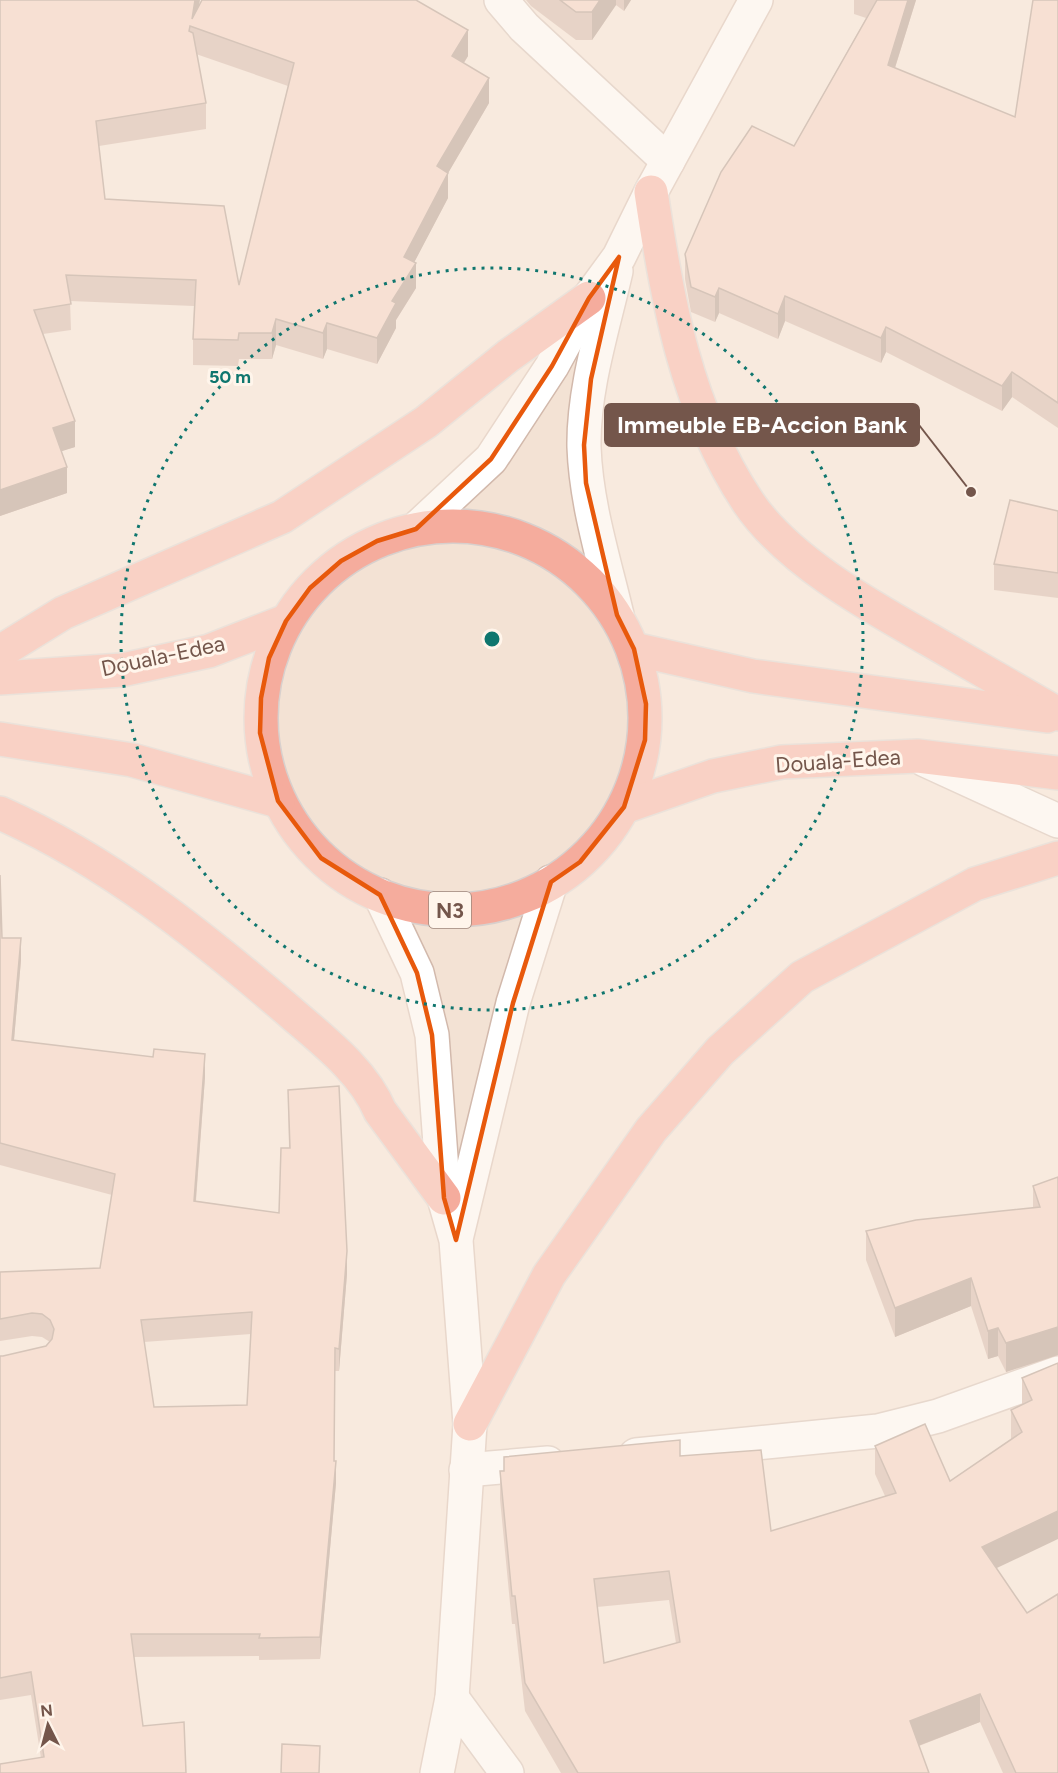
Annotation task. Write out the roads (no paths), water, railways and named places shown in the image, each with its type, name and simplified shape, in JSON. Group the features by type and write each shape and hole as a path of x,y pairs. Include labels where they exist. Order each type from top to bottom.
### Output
{"highway":[{"path":"651,192 663,272 684,361 714,444 749,503 786,543 848,594 1058,716"},
{"path":"0,652 63,613 282,517 426,422 508,356 588,297"},
{"name":"N3","path":"462,525 508,533 550,552 587,579 617,615 634,649 646,704 645,740 638,774 624,807 604,836 588,854 551,882 519,898 485,907 450,910 415,906 380,896 349,880 321,858 297,832 278,801 262,745 261,698 269,658 286,621 310,588 341,561 377,541 416,529 462,525"},
{"name":"Douala-Edea","path":"0,678 122,670 209,651 286,621"},
{"path":"634,649 753,675 1058,716"},
{"path":"0,739 132,760 278,801"},
{"name":"Douala-Edea","path":"624,807 713,776 782,762 918,756 1058,772"},
{"path":"0,813 33,827 127,882 260,984 310,1028 354,1072 444,1198"},
{"path":"470,1424 549,1275 651,1130 720,1051 802,977 975,884 1058,858"}],"main road":[{"path":"501,0 524,27 668,161"},
{"path":"416,529 491,459 552,366 588,297 619,257 651,192 756,0"},
{"path":"617,615 586,483 584,445 591,379 619,257"},
{"path":"918,756 1058,821"},
{"path":"456,1240 513,1003 551,882"},
{"path":"380,896 417,973 432,1035 444,1198 456,1240 470,1424 452,1698 437,1773"},
{"path":"466,1470 878,1431 938,1416 1058,1373"},
{"path":"452,1698 507,1773"}],"place":[{"name":"Immeuble EB-Accion Bank","path":"971,492"}]}
